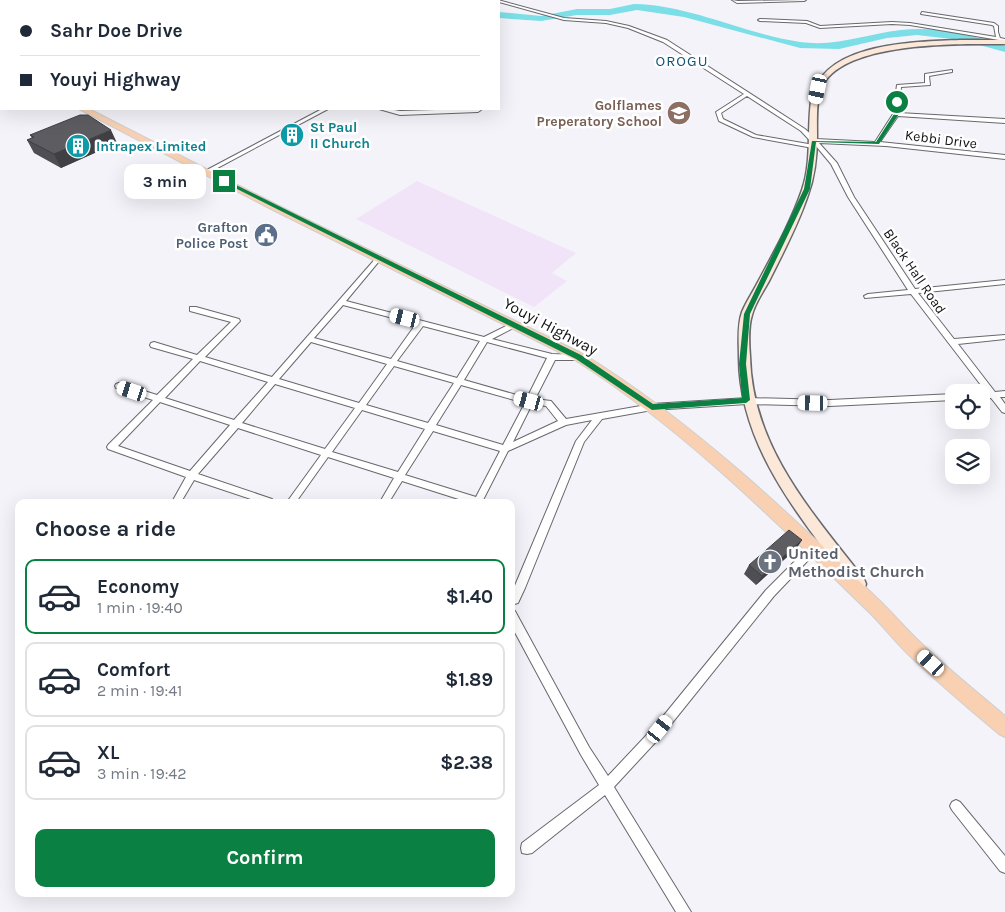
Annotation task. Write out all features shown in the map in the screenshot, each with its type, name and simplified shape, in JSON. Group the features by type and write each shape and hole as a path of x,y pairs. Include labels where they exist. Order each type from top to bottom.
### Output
{"main road":[{"name":"Youyi Highway","path":"85,110 378,259 514,324 579,357 608,375 652,407 747,487 877,609 916,650 1005,728"}],"street":[{"path":"734,0 737,2 804,0"},
{"name":"Black Hall Road","path":"500,1 539,14 564,19 606,22 644,32 665,40 746,95 803,130 813,144 834,162 851,197 912,292 1005,410"},
{"path":"922,13 993,24 996,26 996,32 1003,41"},
{"path":"760,20 807,22 820,27 892,23 910,24 1003,41"},
{"path":"877,609 772,464 762,444 746,400 743,364 747,314 807,189 813,144 813,118 821,79 834,67 849,59 883,50 1003,41"},
{"path":"877,143 896,114 899,86 928,84 927,75 950,71"},
{"path":"746,95 718,113 721,120 755,136 813,144"},
{"path":"206,172 322,110"},
{"path":"386,110 400,113 478,110"},
{"path":"896,114 937,118 1005,120"},
{"name":"Kebbi Drive","path":"813,144 877,143 1005,157"},
{"path":"178,499 192,475 378,259"},
{"path":"868,296 1005,282"},
{"path":"341,302 552,357 579,357"},
{"path":"193,309 236,321 111,447 260,499"},
{"path":"293,499 421,323"},
{"path":"386,499 485,339 514,324"},
{"path":"951,342 1005,337"},
{"path":"309,339 529,401 548,403 564,422"},
{"path":"154,345 504,450 564,422 652,407 746,400 830,403 945,397"},
{"path":"480,499 552,357"},
{"path":"119,386 469,499"},
{"path":"990,395 1005,394"},
{"path":"515,598 580,441 599,417"},
{"path":"526,848 607,786 660,729 770,593 813,550"},
{"path":"515,621 607,786 684,912"},
{"path":"956,806 1005,866"}],"shaded area":[{"path":"417,181 576,253 552,273 567,281 534,307 356,219"}],"building":[{"path":"80,115 88,115 111,130 54,154 27,140 34,137 30,135"},
{"name":"United Methodist Church","path":"789,530 802,540 762,576 749,565"}],"waterway":[{"path":"500,15 541,19 577,12 610,12 637,7 684,15 800,45 839,46 887,35 932,32 975,40 1005,49"}],"place":[{"name":"Golflames Preperatory School","path":"679,113"},
{"name":"St Paul II Church","path":"292,135"},
{"name":"Intrapex Limited","path":"78,146"},
{"name":"Grafton Police Post","path":"266,235"},
{"name":"United Methodist Church","path":"770,562"}],"district":[{"name":"OROGU","path":"682,61"}],"route":[{"path":"224,181 579,357 608,375 652,407 746,400 743,364 747,314 807,189 814,141 877,143 896,114 897,102"}]}
